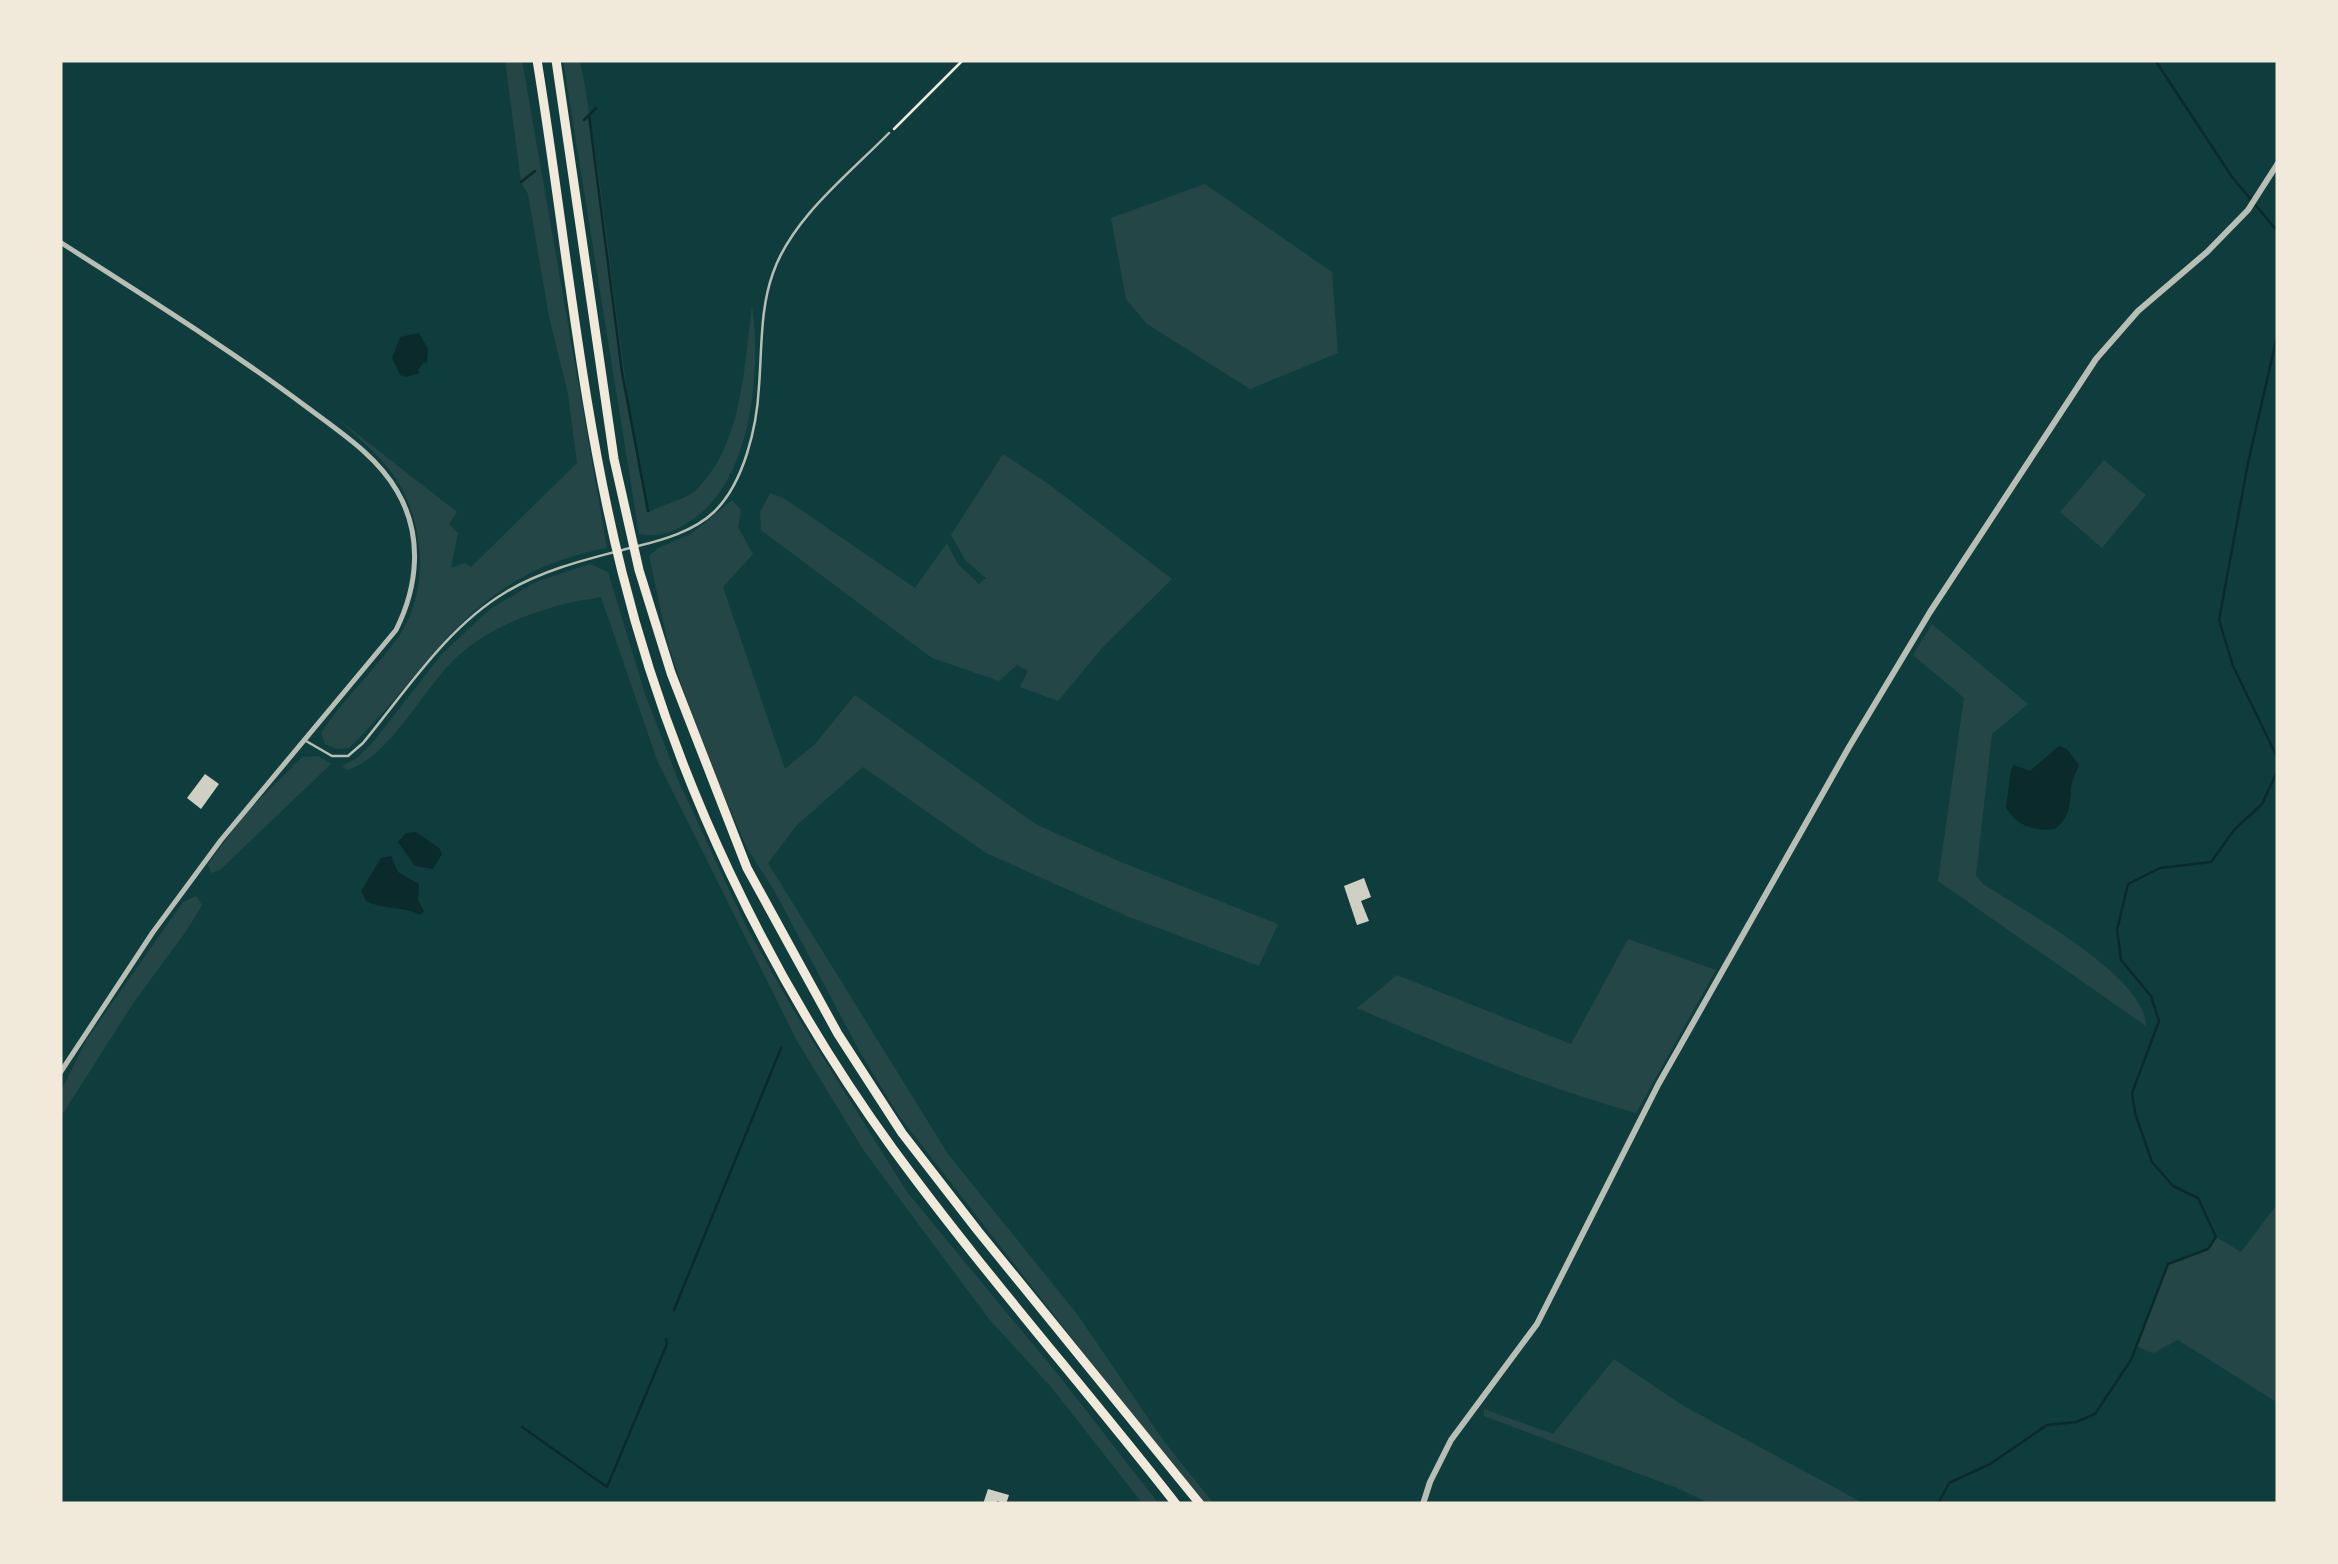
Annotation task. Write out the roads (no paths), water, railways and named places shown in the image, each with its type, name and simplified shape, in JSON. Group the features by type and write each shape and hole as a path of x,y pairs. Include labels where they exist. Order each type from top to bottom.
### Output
{"highway":[{"path":"537,60 596,459 622,574 654,680 694,790 764,939 824,1045 892,1147 965,1244 1176,1504"},
{"path":"556,60 614,459 640,570 670,673 747,868 838,1034 902,1132 978,1232 1200,1504"}],"street":[{"path":"1422,1504 1451,1440 1537,1324 1658,1084 1848,747 1930,612 2096,358 2138,311 2207,252 2248,210 2278,163"},
{"path":"60,242 272,380 358,447 399,493 410,522 415,555 408,606 396,630 221,840 153,932 60,1073"}],"lane":[{"path":"305,740 332,756 348,756 363,744 445,644 483,608 530,579 685,531 714,513 734,484 754,427 762,325 773,271 801,226 889,134"}],"waterway":[{"path":"2155,60 2232,177 2278,232"},
{"path":"584,120 596,108"},
{"path":"589,115 622,372 648,511"},
{"path":"521,182 535,171"},
{"path":"2278,332 2248,463 2219,620 2233,666 2278,759"},
{"path":"1938,1504 1949,1483 1990,1464 2047,1425 2076,1422 2095,1414 2131,1360 2168,1264 2208,1249 2216,1237 2198,1198 2173,1186 2152,1162 2135,1113 2132,1093 2159,1021 2151,996 2121,960 2117,930 2128,884 2160,868 2211,862 2234,830 2262,804 2278,770"},
{"path":"674,1310 781,1048"},
{"path":"522,1427 607,1487 666,1339"}]}
